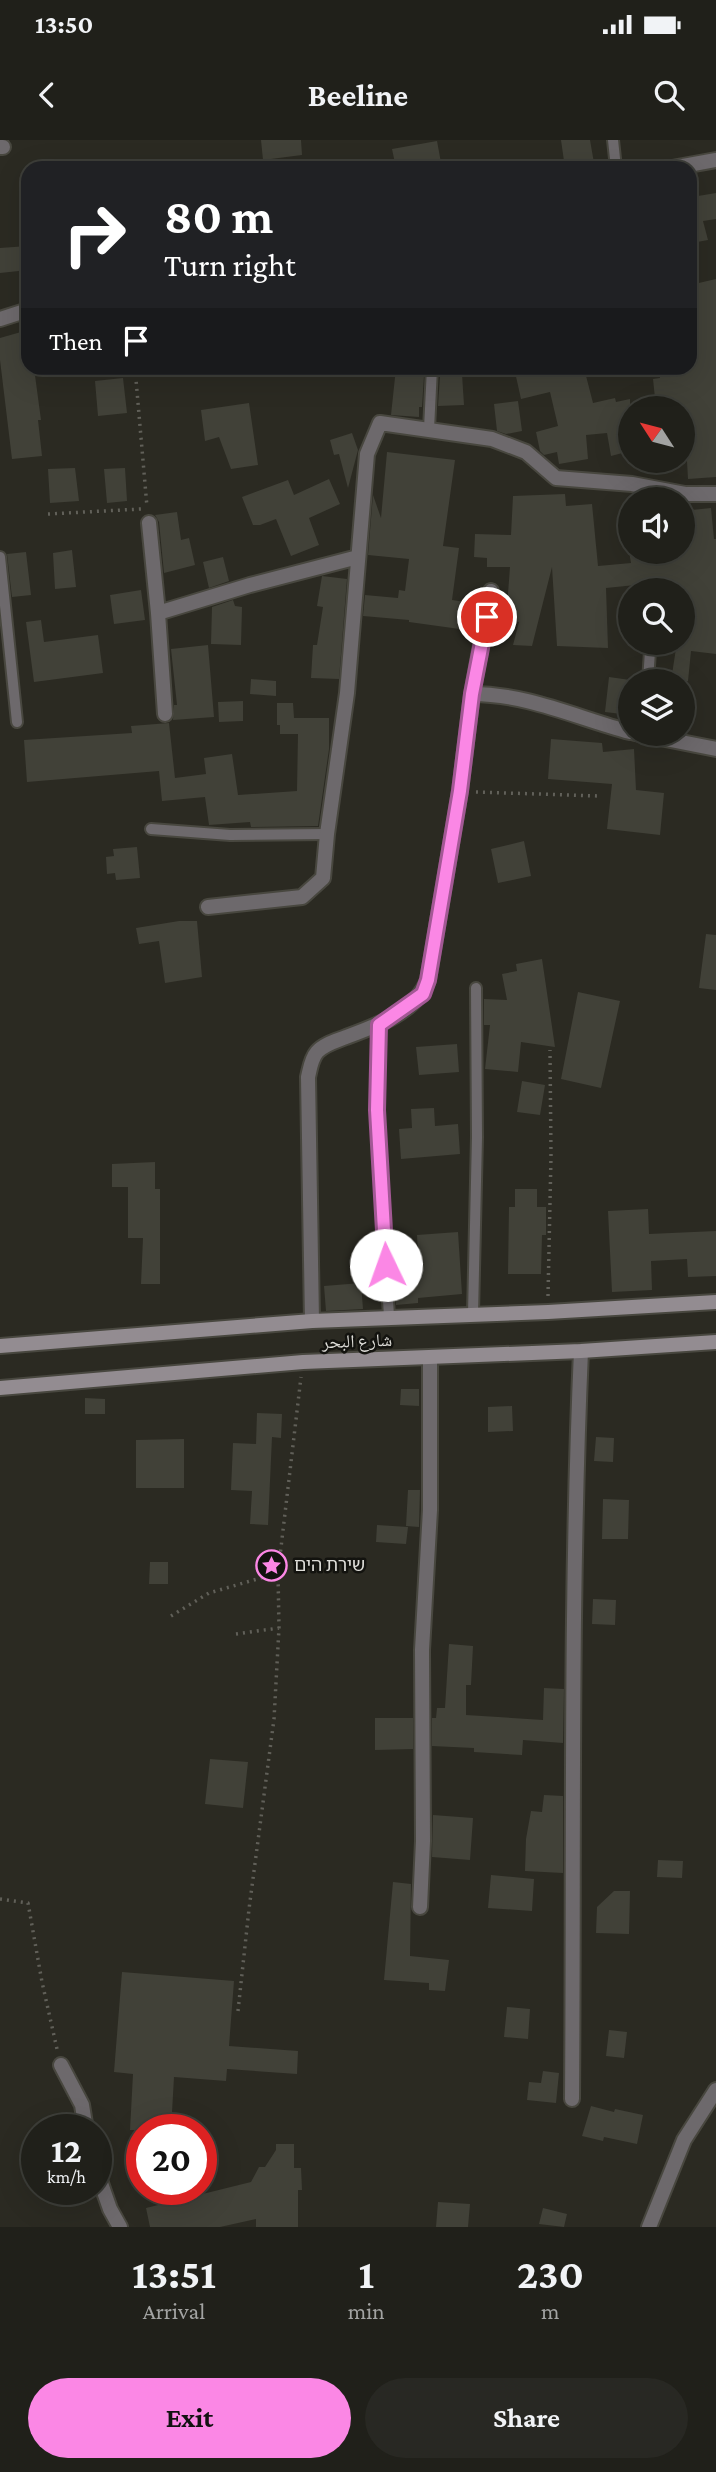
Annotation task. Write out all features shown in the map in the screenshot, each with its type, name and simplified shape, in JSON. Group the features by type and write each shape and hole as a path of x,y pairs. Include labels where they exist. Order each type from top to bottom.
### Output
{"main road":[{"name":"شارع البحر","path":"0,1346 312,1321 716,1302"},
{"name":"شارع البحر","path":"0,1388 303,1363 581,1352 716,1342"}],"street":[{"path":"697,164 716,160"},
{"path":"0,319 21,312"},
{"path":"208,907 302,897 323,878 347,693 367,454 380,423 492,439 526,452 556,478 632,484 685,494 716,494"},
{"path":"148,516 165,714"},
{"path":"158,613 250,584 358,557"},
{"path":"312,1321 308,1077 318,1051 329,1043 379,1025 423,994 428,980 460,791 472,694 491,592"},
{"path":"472,694 497,694 550,706 618,728"},
{"path":"695,745 716,749"},
{"path":"572,2099 574,1616 581,1352"},
{"path":"420,1907 423,1841 422,1650 430,1510 430,1358"},
{"path":"61,2065 82,2105 83,2114"},
{"path":"649,2227 684,2140 716,2090"},
{"path":"109,2205 120,2227"}],"lane":[{"path":"613,140 615,161"},
{"path":"429,429 432,375"},
{"path":"0,557 17,722"},
{"path":"151,829 230,835 327,834"},
{"path":"473,1314 477,1137 476,988"},
{"path":"379,1025 377,1110 389,1317"}],"path":[{"path":"48,514 148,516 136,375"},
{"path":"460,791 599,796"},
{"path":"548,1312 550,1050"},
{"path":"239,2011 249,1909 274,1719 279,1628 278,1573 303,1363"},
{"path":"171,1616 209,1593 278,1573"},
{"path":"236,1634 279,1628"},
{"path":"0,1899 28,1903 61,2065"}],"building":[{"path":"261,140 301,140 302,155 263,160"},
{"path":"561,140 590,140 594,161 564,161"},
{"path":"437,141 441,161 395,161 392,149"},
{"path":"697,192 698,196 716,193 716,219 703,221 708,240 697,242"},
{"path":"21,246 21,271 0,273 0,248"},
{"path":"716,279 716,477 688,479 688,473 695,473 695,396 655,396 653,379 660,378 659,375 697,375 697,283"},
{"path":"21,332 21,375 35,375 41,420 38,420 42,456 12,459 0,360 0,338"},
{"path":"395,375 424,376 419,417 391,415"},
{"path":"440,375 462,375 464,405 438,406"},
{"path":"516,375 586,375 593,403 615,398 618,402 618,454 611,456 607,433 586,435 588,459 559,464 557,452 544,455 540,451 536,432 558,426 550,392 521,399"},
{"path":"123,378 127,413 98,416 95,381"},
{"path":"518,401 522,431 506,434 497,431 494,404"},
{"path":"249,403 258,465 231,469 219,437 205,441 201,410"},
{"path":"352,433 358,450 348,488 339,454 334,455 330,440"},
{"path":"387,452 455,460 443,546 459,548 452,600 478,604 474,631 409,620 363,616 365,595 398,598 399,590 405,591 409,559 368,555 373,495 381,518"},
{"path":"75,468 79,501 50,503 48,469"},
{"path":"125,468 127,501 107,503 104,469"},
{"path":"329,479 340,504 309,518 319,545 291,556 276,519 253,525 242,497 288,480 294,495"},
{"path":"565,494 566,506 592,504 598,566 695,564 695,510 711,508 716,539 716,654 695,651 695,578 618,578 618,587 606,588 608,648 557,646 552,567 532,646 513,645 519,622 506,620 510,567 487,567 487,558 474,557 475,534 511,535 513,496"},
{"path":"177,512 181,540 189,538 195,565 164,573 159,522 155,515"},
{"path":"72,550 76,587 55,589 53,553"},
{"path":"26,552 31,595 12,597 7,554"},
{"path":"223,557 229,581 209,588 203,562"},
{"path":"322,576 347,579 339,679 311,678 313,645 317,645 323,607 317,606"},
{"path":"141,590 145,620 114,624 110,595"},
{"path":"233,600 235,606 242,607 241,645 211,644 212,607"},
{"path":"41,620 44,642 98,635 103,673 34,682 26,622"},
{"path":"208,645 214,717 173,720 174,705 177,705 171,649"},
{"path":"675,655 691,655 689,669 673,669"},
{"path":"609,677 618,678 618,714 605,712"},
{"path":"251,679 276,681 276,696 250,694"},
{"path":"243,701 243,721 219,722 218,702"},
{"path":"277,703 293,703 294,718 329,718 329,749 318,826 251,827 250,822 209,825 205,797 162,801 159,771 27,782 24,740 132,733 131,726 169,723 175,778 206,774 204,758 232,754 238,795 297,791 298,734 280,734 280,725 277,725"},
{"path":"551,739 602,743 603,752 634,749 636,790 664,793 660,835 607,829 612,784 548,779"},
{"path":"524,841 531,876 498,883 491,849"},
{"path":"137,847 140,878 116,880 115,873 107,874 106,857 114,856 113,849"},
{"path":"197,921 202,977 165,983 159,941 139,944 136,928"},
{"path":"706,934 716,935 716,990 699,988"},
{"path":"542,959 555,1047 521,1042 518,1072 485,1069 490,1025 484,1025 484,999 507,1000 502,974 517,971 516,964"},
{"path":"578,992 620,1001 601,1088 561,1079"},
{"path":"457,1044 459,1072 419,1075 416,1047"},
{"path":"522,1081 545,1085 540,1115 517,1112"},
{"path":"434,1108 435,1126 458,1124 460,1154 401,1159 399,1129 412,1128 411,1109"},
{"path":"155,1162 155,1189 160,1189 160,1284 141,1284 143,1238 128,1238 128,1187 112,1187 112,1164"},
{"path":"515,1189 537,1189 537,1207 546,1207 541,1274 508,1274 509,1207 515,1207"},
{"path":"648,1209 649,1234 716,1231 716,1276 688,1277 687,1259 651,1261 652,1290 612,1292 608,1211"},
{"path":"458,1232 462,1294 418,1298 418,1303 396,1305 394,1273 419,1271 417,1235"},
{"path":"361,1283 363,1309 326,1311 324,1286"},
{"path":"401,1389 419,1389 419,1406 400,1405"},
{"path":"85,1398 105,1399 105,1414 85,1414"},
{"path":"512,1406 513,1431 488,1432 488,1407"},
{"path":"257,1413 282,1414 281,1438 272,1437 268,1525 250,1524 252,1491 231,1490 233,1443 256,1444"},
{"path":"596,1437 614,1438 613,1462 594,1461"},
{"path":"184,1439 184,1488 136,1488 136,1440"},
{"path":"408,1490 420,1490 419,1527 406,1526"},
{"path":"603,1499 629,1500 628,1539 602,1539"},
{"path":"377,1525 408,1527 406,1544 376,1542"},
{"path":"150,1562 168,1562 168,1584 149,1584"},
{"path":"593,1599 616,1600 615,1625 592,1624"},
{"path":"449,1644 473,1646 471,1685 466,1685 466,1715 543,1720 544,1688 564,1689 563,1743 523,1740 522,1755 474,1752 474,1748 432,1746 432,1718 436,1718 437,1708 445,1708"},
{"path":"375,1718 413,1718 413,1749 375,1750"},
{"path":"210,1759 248,1762 243,1808 205,1804"},
{"path":"544,1795 563,1796 563,1873 525,1871 526,1839 531,1811 542,1812"},
{"path":"433,1815 473,1818 470,1860 432,1857"},
{"path":"658,1860 683,1861 682,1878 657,1877"},
{"path":"491,1875 534,1879 532,1911 488,1908"},
{"path":"393,1882 411,1884 410,1956 449,1960 445,1991 429,1990 429,1983 384,1980"},
{"path":"614,1891 630,1891 629,1934 596,1933 597,1907"},
{"path":"122,1972 234,1981 229,2046 298,2051 297,2074 227,2069 226,2081 174,2077 172,2114 131,2114 133,2074 114,2072"},
{"path":"507,2007 530,2009 528,2039 504,2037"},
{"path":"609,2030 627,2032 624,2058 606,2056"},
{"path":"543,2071 559,2073 556,2103 527,2100 529,2082 541,2083"},
{"path":"591,2106 643,2115 637,2144 604,2137 603,2141 582,2136"},
{"path":"276,2144 294,2144 294,2168 301,2168 302,2190 298,2190 298,2227 256,2227 256,2219 220,2227 150,2227 146,2208 158,2205 217,2205 217,2190 251,2182 259,2167 265,2167 276,2150"},
{"path":"438,2202 470,2204 468,2227 436,2227"},
{"path":"543,2208 567,2214 564,2227 539,2224"}],"place":[{"name":"שירת הים","path":"271,1565"}],"route":[{"path":"386,1265 377,1110 379,1025 423,994 428,980 460,791 472,694 487,617"}]}
